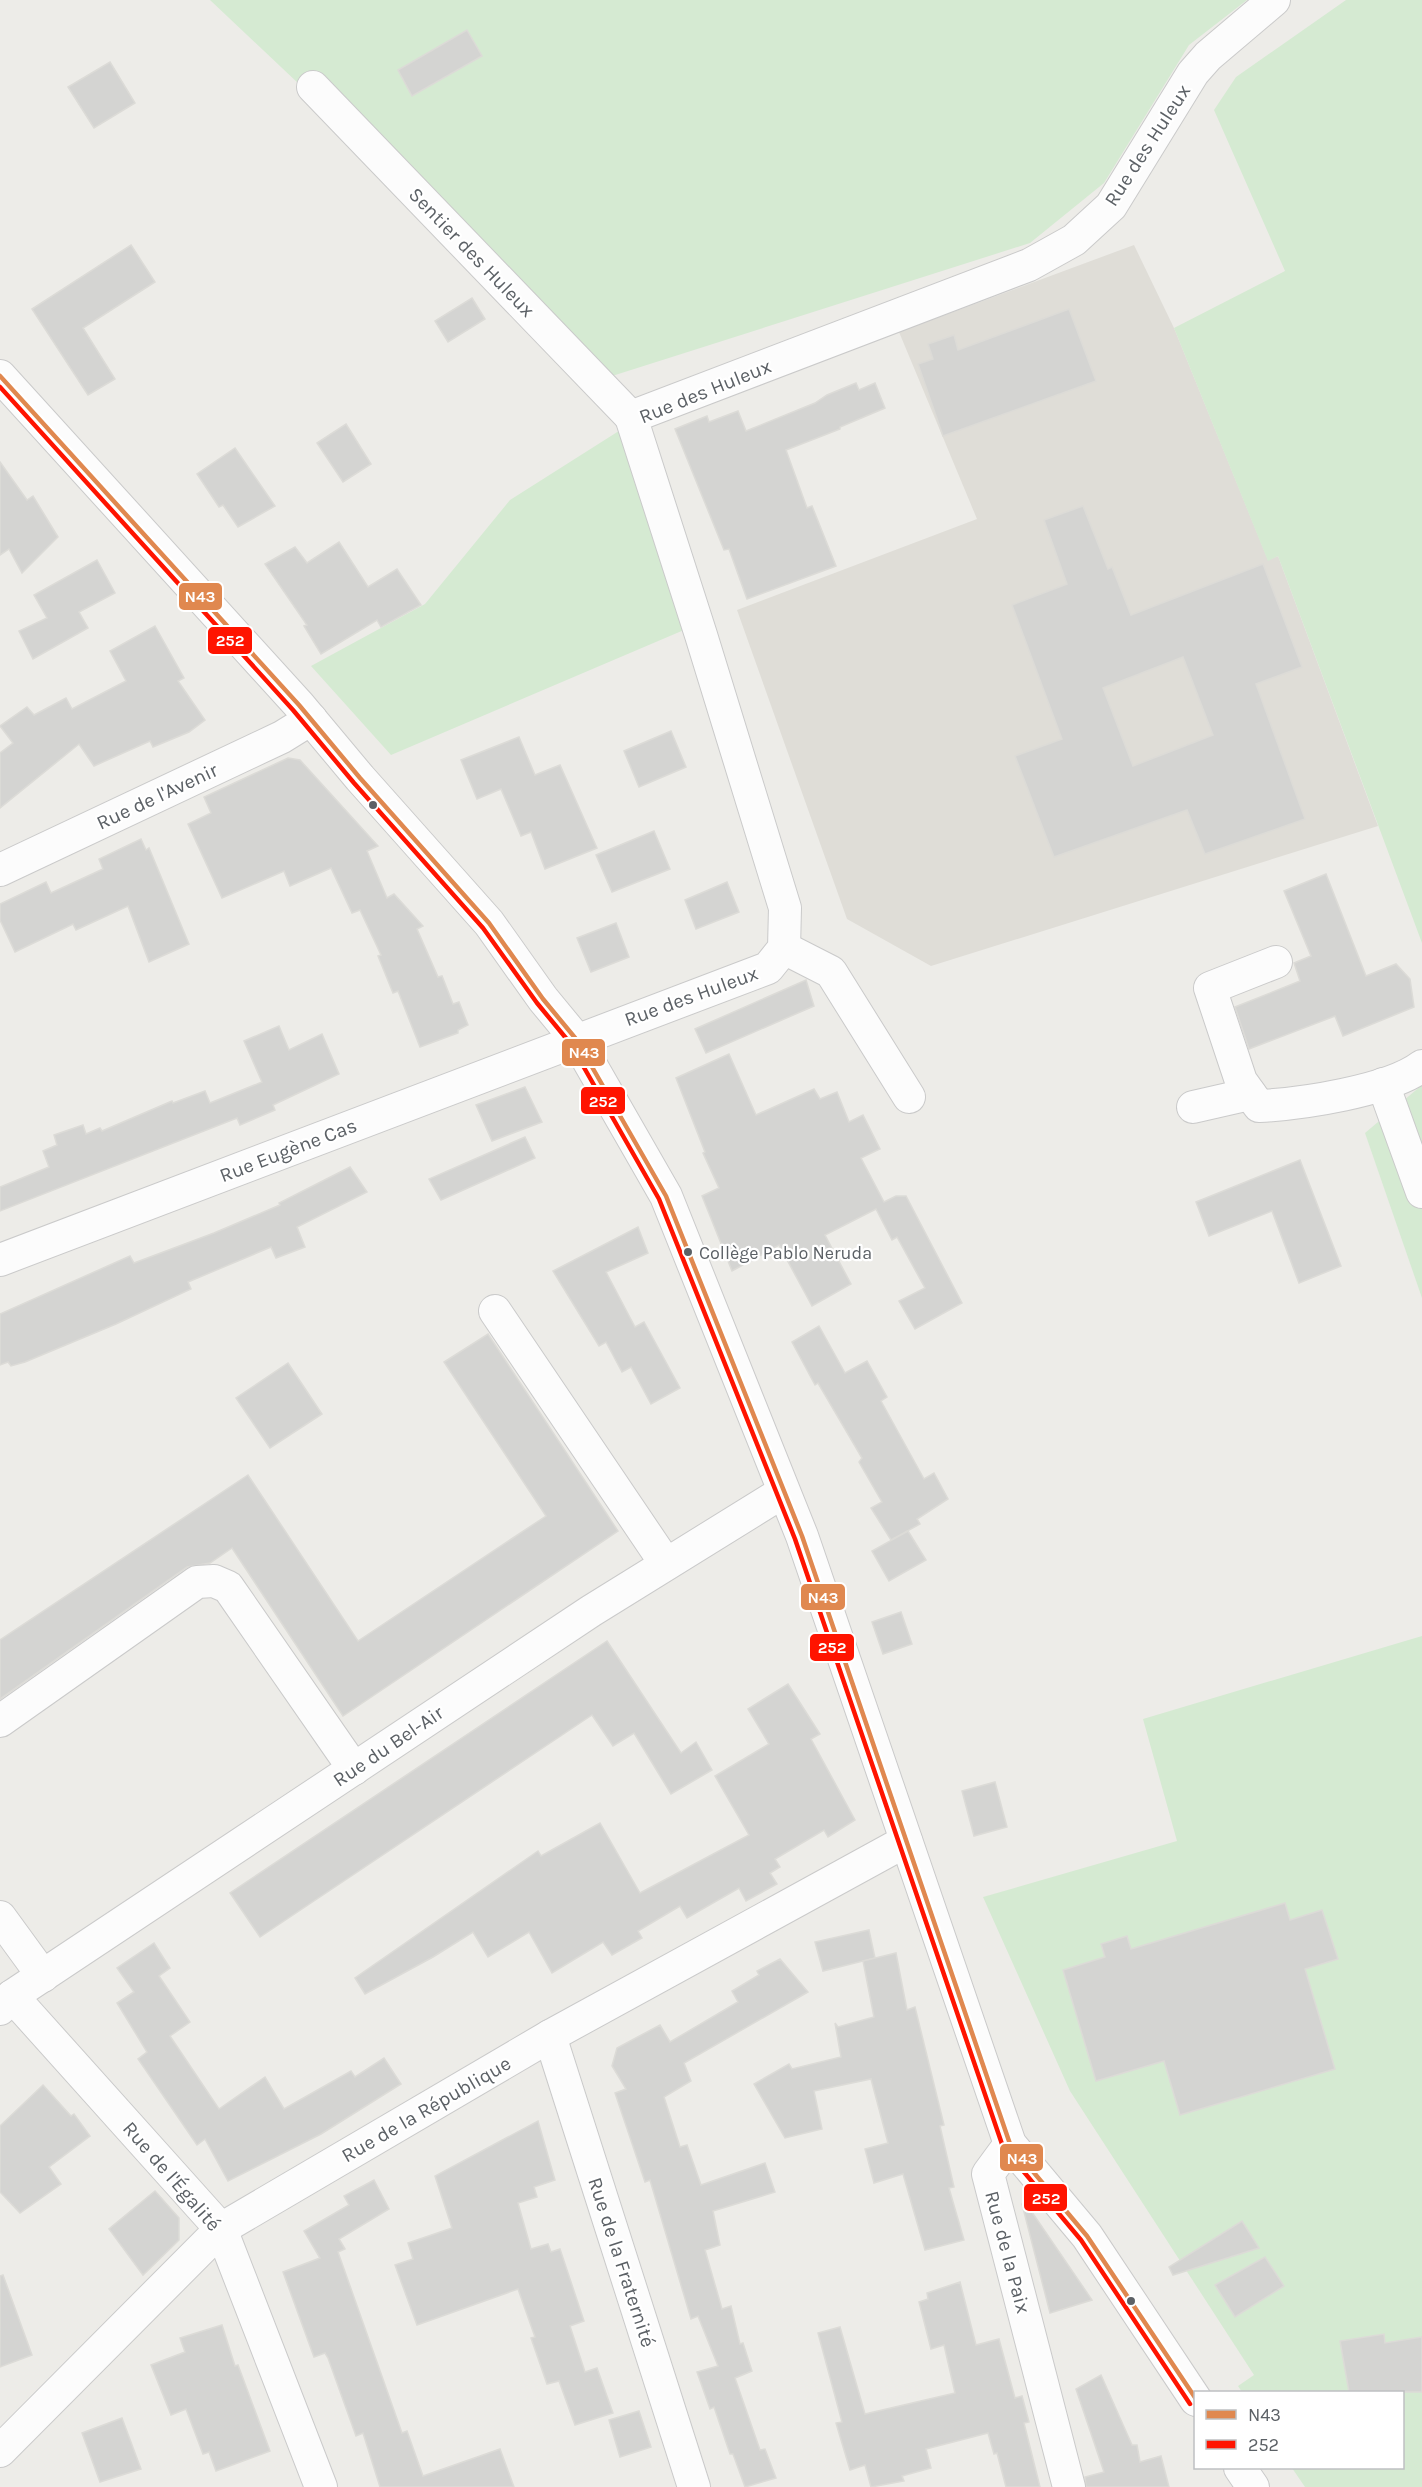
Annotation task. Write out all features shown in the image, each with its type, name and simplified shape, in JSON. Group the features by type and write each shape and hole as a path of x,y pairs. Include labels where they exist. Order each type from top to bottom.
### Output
{"street":[{"name":"Rue des Huleux","path":"576,1039 768,968 784,948 785,908 631,417 1029,266 1074,240 1110,206 1193,73 1208,56 1274,0"},
{"name":"Sentier des Huleux","path":"313,87 631,417"},
{"path":"0,376 311,719 360,778 489,923 543,999 576,1039 666,1196 802,1536 1010,2144 1087,2236 1194,2397"},
{"name":"Rue de l'Avenir","path":"0,870 282,737 311,719"},
{"path":"784,948 831,972 909,1097"},
{"path":"1276,962 1210,988 1241,1081 1259,1106 1299,1104 1383,1084 1410,1076 1422,1066"},
{"name":"Rue Eugène Cas","path":"0,1260 576,1039"},
{"path":"1383,1084 1422,1192"},
{"path":"1193,1107 1250,1094"},
{"path":"495,1311 666,1564"},
{"name":"Rue du Bel-Air","path":"6,2003 591,1611 783,1492"},
{"path":"0,1721 197,1582 214,1581 228,1587 354,1769"},
{"name":"Rue de la République","path":"0,2451 221,2229 550,2036 906,1841"},
{"path":"0,1917 44,1976"},
{"name":"Rue de l'Égalité","path":"6,2003 221,2229 321,2487"},
{"name":"Rue de la Fraternité","path":"550,2036 694,2487"},
{"name":"Rue de la Paix","path":"1010,2144 988,2174 1069,2487"},
{"path":"1241,2469 1253,2487"}],"shaded area":[{"path":"1134,245 1174,328 1268,560 1278,556 1378,826 931,966 847,919 737,610 977,519 899,332"}],"green space":[{"path":"210,0 1247,0 1189,45 1104,183 1030,243 609,377"},
{"path":"1346,0 1422,0 1422,943 1278,556 1268,561 1174,328 1285,271 1214,110 1236,77"},
{"path":"622,429 684,630 391,755 311,666 425,604 510,500"},
{"path":"1422,1085 1422,1298 1365,1133"},
{"path":"1422,1636 1422,2487 1305,2487 1293,2469 1404,2469 1404,2391 1241,2391 1238,2386 1254,2375 1070,2091 983,1897 1177,1841 1143,1719"}],"building":[{"path":"467,30 482,56 412,96 398,70"},
{"path":"110,62 135,103 94,128 68,87"},
{"path":"131,245 155,282 83,328 115,379 88,395 32,309"},
{"path":"472,298 485,319 448,342 435,321"},
{"path":"1069,309 1096,381 943,436 918,364 933,359 928,344 954,335 958,350"},
{"path":"856,383 859,390 875,383 885,408 786,450 807,508 812,506 836,566 747,599 729,549 724,550 675,429 707,416 709,422 738,411 746,431 815,403 827,395"},
{"path":"346,424 371,464 343,482 317,443"},
{"path":"235,448 275,506 238,527 223,505 219,507 197,474"},
{"path":"0,462 27,500 33,496 58,537 22,573 9,549 0,555"},
{"path":"1083,506 1108,569 1112,567 1131,615 1263,564 1302,667 1256,684 1305,819 1205,854 1187,810 1054,857 1015,756 1062,739 1012,605 1067,584 1044,520","holes":["1183,657 1213,735 1133,766 1103,688"]},
{"path":"339,542 368,587 397,569 421,605 381,627 377,620 321,654 304,626 307,625 265,564 295,547 307,563"},
{"path":"97,560 115,593 79,612 88,628 33,659 19,631 47,618 34,595"},
{"path":"155,626 184,678 178,681 205,720 189,732 153,747 150,741 94,766 79,744 0,808 0,753 13,743 0,726 27,707 34,715 66,698 72,709 126,681 110,651"},
{"path":"671,731 686,767 639,787 624,751"},
{"path":"519,737 535,775 560,765 597,848 545,869 531,832 521,836 501,789 477,799 461,760"},
{"path":"288,758 300,760 378,846 367,851 387,898 394,894 423,926 417,929 438,977 442,976 453,1004 459,1002 468,1025 458,1030 458,1033 420,1047 398,991 393,993 378,956 381,955 360,910 352,913 331,868 290,886 284,871 222,898 188,824 211,813 204,797"},
{"path":"654,831 670,869 612,892 596,855"},
{"path":"141,839 146,850 149,848 189,944 149,962 128,906 76,930 73,924 15,952 0,920 0,904 46,882 51,893 103,869 99,859"},
{"path":"1326,874 1366,976 1396,964 1410,979 1414,1007 1343,1036 1335,1016 1249,1049 1235,1007 1300,981 1294,963 1311,956 1284,891"},
{"path":"727,882 739,912 696,929 685,900"},
{"path":"616,923 629,957 591,972 577,938"},
{"path":"806,980 814,1006 706,1053 695,1029"},
{"path":"279,1026 289,1050 322,1034 339,1074 273,1105 275,1110 240,1125 237,1118 0,1211 0,1187 49,1167 43,1151 57,1145 54,1135 83,1125 86,1134 100,1128 102,1131 172,1101 173,1103 205,1091 210,1103 262,1082 244,1041"},
{"path":"729,1054 756,1115 814,1089 820,1099 837,1092 849,1122 863,1115 880,1149 861,1158 884,1202 896,1196 906,1196 962,1303 915,1329 899,1301 925,1288 897,1237 892,1240 876,1209 825,1235 851,1284 812,1306 779,1245 732,1271 702,1196 719,1188 703,1153 705,1152 676,1078"},
{"path":"525,1087 542,1122 492,1141 476,1105"},
{"path":"525,1137 535,1158 441,1200 429,1179"},
{"path":"1300,1160 1341,1266 1299,1283 1272,1211 1209,1236 1196,1202"},
{"path":"350,1167 367,1192 297,1227 305,1247 276,1258 271,1247 188,1282 191,1289 116,1324 25,1362 11,1366 8,1362 0,1365 0,1314 130,1256 134,1263 214,1233 280,1205 279,1203"},
{"path":"638,1227 648,1253 606,1272 635,1327 644,1322 680,1388 651,1404 631,1367 622,1372 606,1342 599,1346 553,1271"},
{"path":"819,1326 845,1373 867,1361 887,1397 881,1401 924,1479 934,1473 948,1499 917,1519 920,1524 891,1540 871,1508 882,1502 859,1462 862,1458 818,1383 815,1385 792,1342"},
{"path":"488,1334 618,1531 343,1716 232,1548 210,1563 187,1567 0,1699 0,1640 248,1475 358,1641 546,1516 444,1362"},
{"path":"288,1363 322,1414 270,1448 236,1398"},
{"path":"908,1531 926,1560 889,1581 872,1551"},
{"path":"901,1612 912,1644 883,1654 872,1622"},
{"path":"607,1641 681,1753 696,1742 712,1770 671,1794 634,1733 613,1746 592,1715 260,1937 230,1893"},
{"path":"788,1684 820,1734 811,1739 855,1820 828,1837 824,1830 775,1859 780,1867 770,1873 777,1884 746,1901 739,1888 687,1918 680,1906 638,1931 642,1938 612,1955 603,1942 552,1973 529,1932 488,1957 473,1932 365,1994 355,1978 538,1851 541,1856 600,1823 640,1893 749,1835 715,1776 769,1744 748,1709"},
{"path":"995,1782 1007,1827 974,1836 962,1791"},
{"path":"1285,1903 1290,1920 1322,1910 1338,1959 1305,1969 1335,2069 1180,2115 1164,2061 1096,2081 1063,1970 1105,1957 1101,1944 1127,1936 1131,1949"},
{"path":"869,1930 875,1958 823,1971 815,1942"},
{"path":"154,1943 170,1968 159,1976 190,2022 170,2036 219,2109 265,2077 284,2109 351,2071 355,2077 384,2058 401,2084 321,2134 228,2181 205,2139 197,2145 138,2059 147,2052 117,2003 134,1992 117,1968"},
{"path":"896,1953 907,2010 915,2007 944,2125 940,2126 954,2187 949,2188 964,2240 925,2250 903,2174 874,2183 865,2149 888,2143 871,2079 814,2091 822,2129 785,2138 754,2084 789,2064 792,2069 841,2057 835,2023 838,2027 874,2017 863,1961"},
{"path":"780,1959 808,1992 684,2063 691,2081 664,2097 680,2147 687,2145 701,2185 765,2163 775,2192 713,2211 720,2245 705,2250 722,2309 731,2306 740,2344 743,2343 752,2371 735,2378 760,2450 765,2449 776,2478 745,2487 733,2454 730,2454 714,2407 710,2409 697,2372 718,2366 698,2316 691,2319 650,2180 645,2182 615,2093 626,2089 612,2066 617,2048 660,2025 670,2042 738,2002 732,1991 759,1975 757,1971"},
{"path":"43,2085 71,2116 74,2114 90,2136 49,2167 61,2184 20,2213 0,2192 0,2126"},
{"path":"538,2121 555,2180 534,2187 537,2197 518,2203 531,2249 548,2244 551,2252 560,2249 584,2321 570,2326 585,2372 597,2368 613,2413 575,2425 559,2381 547,2384 531,2338 535,2337 518,2289 417,2325 395,2265 413,2259 408,2243 452,2228 435,2176"},
{"path":"374,2180 389,2209 339,2239 345,2249 338,2252 402,2433 407,2431 423,2476 500,2449 514,2487 380,2487 363,2433 356,2436 328,2358 325,2353 314,2357 283,2272 320,2258 304,2231 349,2205 344,2196"},
{"path":"155,2191 179,2218 179,2240 143,2275 109,2229"},
{"path":"1025,2202 1092,2300 1050,2313 1022,2204"},
{"path":"1242,2221 1259,2248 1173,2275 1169,2267"},
{"path":"1265,2257 1284,2286 1235,2317 1215,2285"},
{"path":"3,2275 32,2355 0,2367 0,2276"},
{"path":"960,2282 976,2345 999,2339 1015,2398 1022,2396 1029,2422 1024,2423 1040,2487 1006,2487 997,2453 994,2454 988,2433 926,2449 931,2468 902,2476 904,2481 871,2487 865,2465 850,2470 836,2423 842,2422 818,2333 840,2327 865,2414 955,2393 944,2345 931,2349 919,2302 928,2299 927,2293"},
{"path":"222,2325 235,2366 238,2365 270,2451 216,2471 209,2452 203,2454 186,2409 171,2415 151,2365 185,2352 180,2338"},
{"path":"1384,2334 1385,2343 1422,2337 1422,2392 1349,2391 1340,2341"},
{"path":"1101,2375 1132,2445 1137,2445 1140,2462 1161,2456 1169,2487 1086,2487 1085,2477 1104,2472 1076,2389"},
{"path":"639,2411 651,2447 620,2457 609,2420"},
{"path":"122,2418 141,2469 100,2482 82,2433"}],"transit line":[{"name":"N43","path":"0,376 299,705 360,778 489,923 543,999 576,1039 666,1196 802,1536 1010,2144 1087,2236 1194,2396"},
{"name":"252","path":"0,387 293,710 354,783 483,928 537,1003 570,1043 659,1199 795,1539 1003,2147 1081,2240 1190,2404"}],"place":[{"name":"Collège Pablo Neruda","path":"688,1252"}]}
